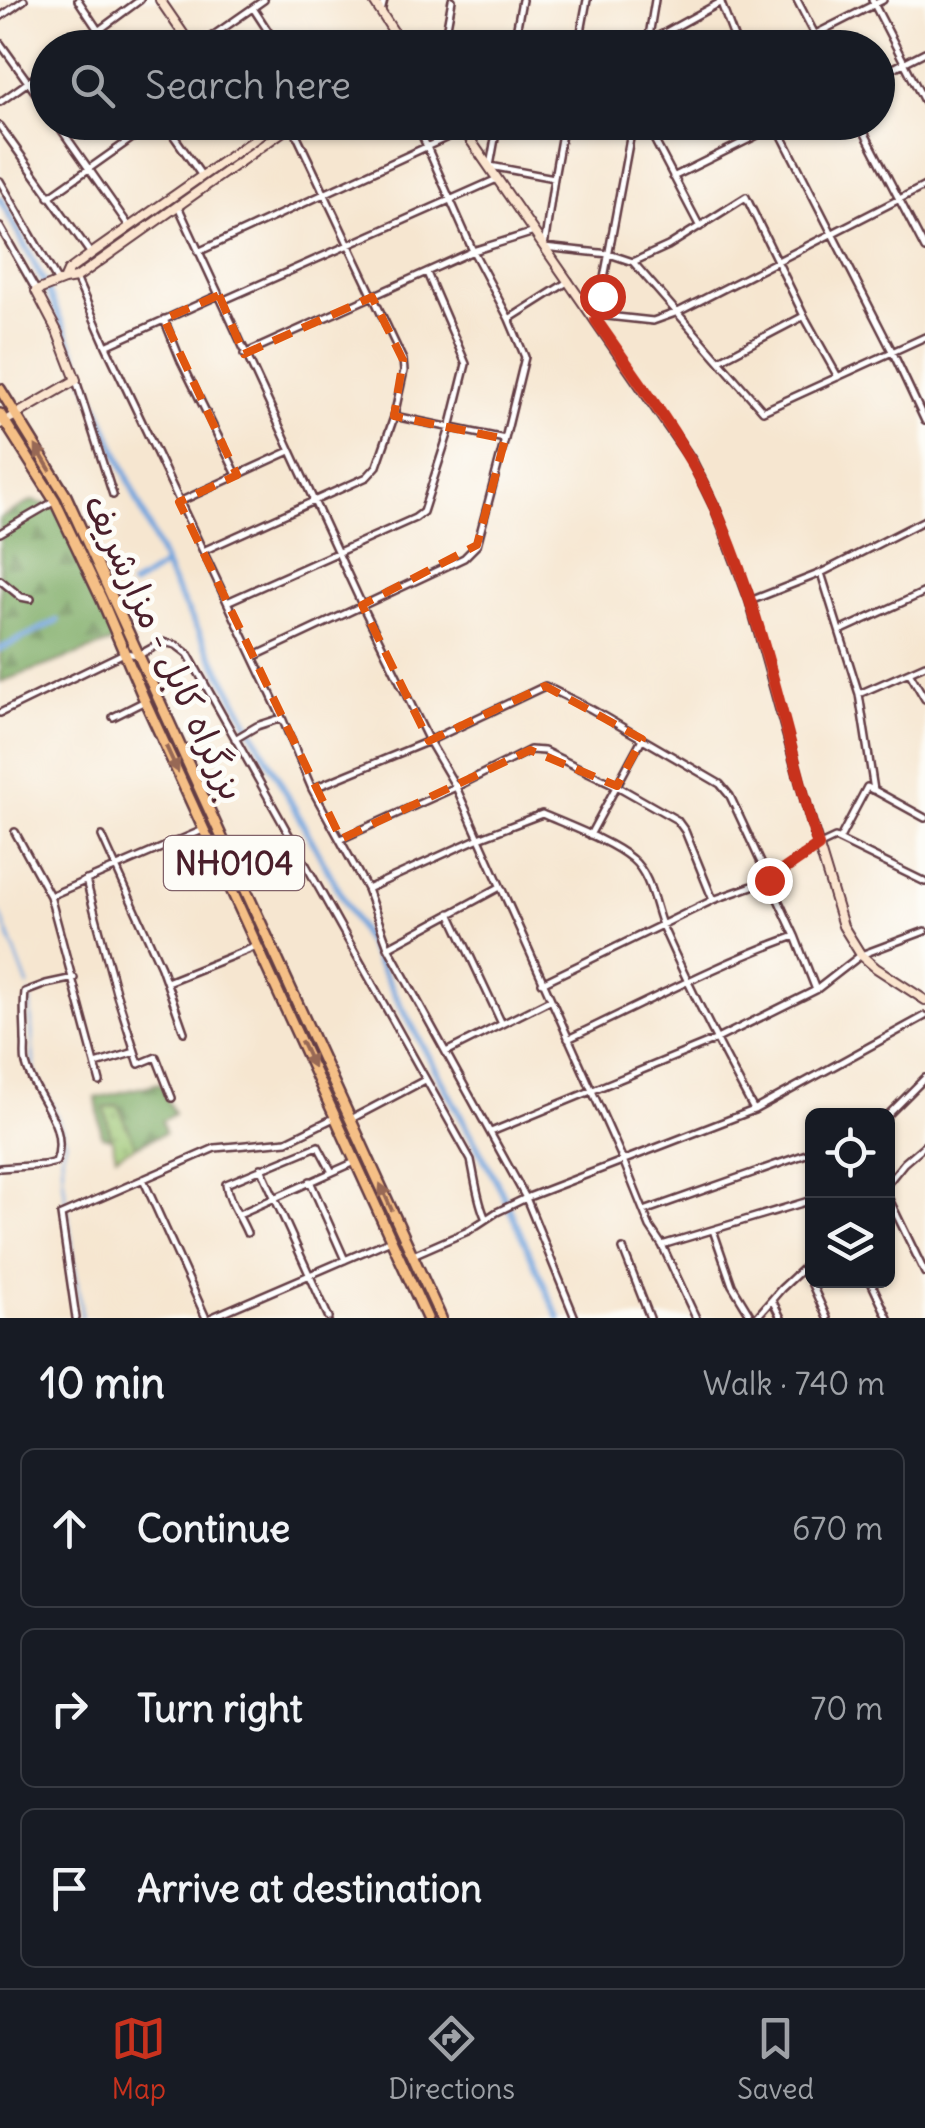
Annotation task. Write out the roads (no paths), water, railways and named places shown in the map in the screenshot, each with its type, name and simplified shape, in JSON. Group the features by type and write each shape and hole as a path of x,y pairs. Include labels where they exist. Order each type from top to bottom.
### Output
{"highway":[{"name":"بزرگراه کابل - مزارشریف","path":"0,388 66,496 441,1318"},
{"name":"بزرگراه کابل - مزارشریف","path":"2,419 55,502 102,600 426,1318"}],"main road":[{"path":"160,0 181,30"},
{"path":"373,0 393,30"},
{"path":"58,282 91,254 253,140"},
{"path":"2,419 76,380 39,290 76,278 271,140"},
{"path":"470,140 597,318 692,461 716,510 750,601 843,926 861,955 925,1000"}],"street":[{"path":"0,16 24,0"},
{"path":"78,0 98,30 140,0"},
{"path":"220,30 264,0"},
{"path":"381,12 384,0"},
{"path":"447,30 452,0"},
{"path":"516,30 522,0"},
{"path":"581,30 587,0"},
{"path":"650,30 655,0"},
{"path":"798,0 813,30"},
{"path":"826,30 883,0"},
{"path":"672,30 720,1 731,30"},
{"path":"873,2 887,30"},
{"path":"252,8 267,30"},
{"path":"0,43 30,85"},
{"path":"895,45 925,103"},
{"path":"895,68 925,52"},
{"path":"0,102 28,82"},
{"path":"0,126 91,254"},
{"path":"68,140 130,227"},
{"path":"49,198 126,140"},
{"path":"177,140 202,176"},
{"path":"203,552 367,476 377,466 394,416 403,360 301,140"},
{"path":"253,657 464,558 477,544 525,357 424,140"},
{"path":"198,252 437,140"},
{"path":"495,140 490,166 554,178"},
{"path":"561,140 544,247 609,254 633,262 764,411 925,336"},
{"path":"631,140 597,318 653,320 678,312 925,186"},
{"path":"654,140 700,227"},
{"path":"673,177 745,140"},
{"path":"784,140 925,421"},
{"path":"868,140 925,250"},
{"path":"106,346 497,179"},
{"path":"0,181 58,282"},
{"path":"633,262 668,246 746,197 838,378"},
{"path":"178,206 362,605 456,787 650,1227 696,1318"},
{"path":"0,227 39,290"},
{"path":"244,354 474,251 534,232"},
{"path":"227,602 424,512 466,364 427,273"},
{"path":"76,278 312,789 367,889 388,948 526,1198 575,1318"},
{"path":"509,319 569,281"},
{"path":"720,360 804,316"},
{"path":"164,319 236,475"},
{"path":"76,380 112,495"},
{"path":"394,416 504,440"},
{"path":"179,502 290,451"},
{"path":"0,533 55,502"},
{"path":"750,601 820,573 925,520"},
{"path":"820,573 859,694 874,790"},
{"path":"0,580 20,597 32,599"},
{"path":"840,631 925,592"},
{"path":"0,713 124,653 139,654 163,642 188,654 471,1160 480,1208 486,1219"},
{"path":"859,694 925,666"},
{"path":"910,672 925,700"},
{"path":"312,789 429,741 545,686 720,784 730,796 796,936 816,990"},
{"path":"113,717 145,701"},
{"path":"235,739 282,718"},
{"path":"590,835 642,739"},
{"path":"341,839 530,750 544,751 677,820 686,830 713,900"},
{"path":"840,840 867,787 925,818"},
{"path":"367,889 542,814 634,860 652,892 662,926 716,1040 754,1110"},
{"path":"50,896 204,829"},
{"path":"15,832 50,896 100,1082"},
{"path":"102,836 161,966 184,1032"},
{"path":"542,983 713,900 769,880 835,838 925,882"},
{"path":"86,880 139,1064 156,1057 172,1098"},
{"path":"388,948 500,887"},
{"path":"450,912 502,1024"},
{"path":"491,1132 716,1040 816,990 861,955 925,931"},
{"path":"568,1039 689,981 796,936"},
{"path":"166,982 257,946"},
{"path":"0,1168 56,1162 59,1153 54,1122 24,1060 23,1009 25,992 74,978"},
{"path":"445,1053 550,1000"},
{"path":"412,1255 468,1231 526,1198 754,1110 925,1016"},
{"path":"96,1064 135,1052"},
{"path":"895,1108 925,1078"},
{"path":"76,1318 62,1215 215,1148 286,1141 425,1080"},
{"path":"895,1173 925,1145"},
{"path":"247,1232 226,1184 318,1146 332,1172"},
{"path":"644,1211 805,1154"},
{"path":"240,1214 355,1162"},
{"path":"262,1168 329,1318"},
{"path":"143,1179 208,1318 391,1240"},
{"path":"310,1180 345,1260"},
{"path":"888,1198 925,1272"},
{"path":"662,1245 805,1202"},
{"path":"713,1230 732,1285 754,1318 804,1266 827,1318"},
{"path":"624,1250 650,1318"},
{"path":"874,1288 888,1318"},
{"path":"772,1300 781,1318"}],"waterway":[{"path":"0,198 46,286 174,586 501,1190 559,1318"},
{"path":"132,586 165,565"},
{"path":"0,649 57,621"},
{"path":"0,912 28,986"},
{"path":"30,994 34,1072 66,1141 63,1178 82,1318"}]}
